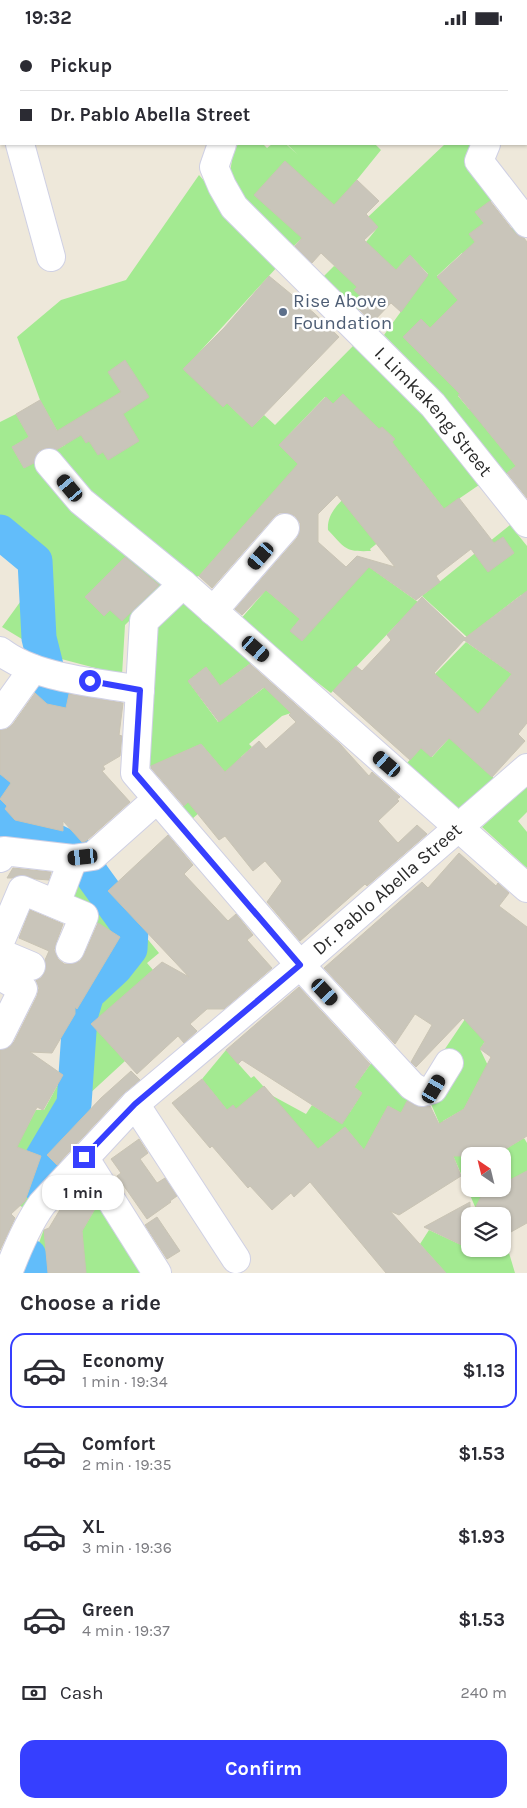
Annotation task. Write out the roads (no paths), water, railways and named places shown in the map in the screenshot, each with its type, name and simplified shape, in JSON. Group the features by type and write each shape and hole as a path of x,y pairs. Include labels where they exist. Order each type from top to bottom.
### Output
{"street":[{"path":"20,145 51,257"},
{"name":"I. Limkakeng Street","path":"222,145 214,167 234,207 433,405 527,523"},
{"path":"486,145 479,161 527,223"},
{"path":"49,463 81,501 213,611 527,888"},
{"path":"213,611 285,528"},
{"path":"183,585 144,621 135,773 300,965 412,1086 422,1092 434,1089 449,1063"},
{"path":"0,651 18,663 42,672 140,690"},
{"path":"0,715 42,672"},
{"name":"Dr. Pablo Abella Street","path":"8,1273 32,1219 42,1204 135,1104 300,965 527,768"},
{"path":"0,858 4,851 72,859 93,856 157,799"},
{"path":"56,904 72,859"},
{"path":"0,942 22,890 84,916 70,949"},
{"path":"0,953 31,966"},
{"path":"0,976 23,989 0,1035"},
{"path":"135,1104 236,1259"},
{"path":"84,1157 157,1273"}],"waterway":[{"path":"0,532 35,561 39,638 55,702 47,729 0,794"},
{"path":"0,825 11,833 59,843 74,850"},
{"path":"38,1184 41,1160 74,1104 80,1017 87,994 115,968 130,949 131,929 92,875 87,865"},
{"path":"29,1256 31,1273"}],"place":[{"name":"Rise Above Foundation","path":"283,312"}]}
